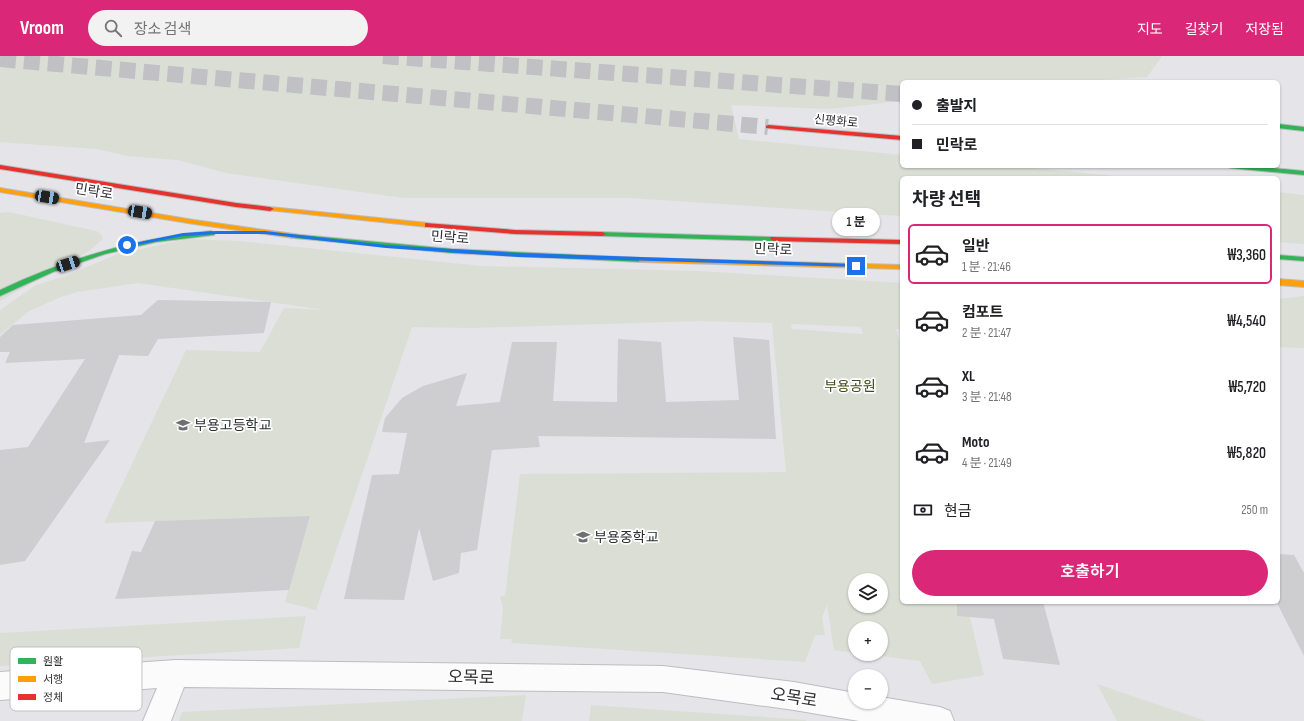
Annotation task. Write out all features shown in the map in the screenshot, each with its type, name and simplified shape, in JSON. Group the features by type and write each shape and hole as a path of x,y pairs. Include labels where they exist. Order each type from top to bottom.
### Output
{"main road":[{"path":"1280,126 1304,129"},
{"name":"신평화로","path":"768,127 900,138"},
{"name":"민락로","path":"0,167 236,205 408,224 515,232 900,242"},
{"path":"1251,168 1304,173"},
{"name":"민락로","path":"0,190 265,233 386,246 518,255 900,267"},
{"path":"0,293 41,274 68,264 127,245 156,238 216,232 265,233"},
{"path":"1280,257 1304,259"},
{"path":"1280,282 1304,284"}],"street":[{"name":"오목로","path":"142,676 176,673 663,679 794,696 940,721"},
{"path":"157,721 176,673"},
{"name":"오목로","path":"0,686 10,685"}],"green space":[{"path":"0,56 1162,56 1147,77 1100,80 900,80 900,101 829,109 731,105 739,139 900,155 900,168 1034,168 1116,176 900,176 900,216 630,198 403,198 226,173 178,160 127,156 97,149 0,142"},
{"path":"1280,192 1304,195 1304,244 1280,242"},
{"path":"9,212 96,231 101,234 103,239 89,251 0,301 0,213"},
{"name":"부용공원","path":"188,239 239,241 482,266 698,271 900,283 900,329 896,329 900,343 900,604 966,604 984,675 932,684 920,661 888,657 888,621 848,621 848,652 834,650 827,605 822,617 825,635 815,635 805,662 512,643 511,639 500,639 503,608 500,596 505,596 520,474 786,472 772,323 699,321 472,328 412,327 316,610 285,602 310,516 104,523 186,350 260,352 284,308 325,310 138,283 77,292 61,297 29,311 0,335 0,310 36,285 65,276 118,254","holes":["791,324 861,327 863,334 792,329"]},
{"path":"1304,296 1304,348 1280,347 1280,299"},
{"path":"306,616 299,648 142,657 142,647 10,647 10,665 0,666 0,633"},
{"path":"1097,684 1206,721 1117,721"},
{"path":"526,695 522,721 179,721 182,712"},
{"path":"591,705 806,720 806,721 589,721"}],"building":[{"path":"158,300 271,302 264,333 158,339 148,356 119,355 84,443 110,440 25,561 0,565 0,450 28,447 85,359 5,363 10,352 0,352 0,337 13,325 141,315"},
{"path":"733,337 769,340 776,439 538,436 540,447 492,450 477,550 461,553 459,573 433,581 419,528 404,600 344,599 372,475 399,474 407,433 382,432 385,418 402,398 423,386 467,373 456,406 500,402 512,342 557,342 553,401 617,402 618,339 661,342 666,402 739,400"},
{"path":"310,516 289,590 115,599 132,551 141,552 155,521"},
{"path":"1280,554 1294,555 1304,573 1304,656 1278,605 1280,604"},
{"path":"957,604 1044,604 1060,665 1003,659 994,619 957,616"}],"tunnel":[{"path":"383,56 900,94"},
{"path":"0,59 768,127"}],"traffic: fast":[{"path":"1280,126 1304,129"},
{"path":"1251,168 1304,173"},
{"path":"0,293 51,270 102,252 156,240 211,233"},
{"path":"602,234 774,239"},
{"path":"294,236 452,251 642,260"},
{"path":"1280,257 1304,259"}],"traffic: slow":[{"path":"0,190 194,222 294,236"},
{"path":"270,209 428,225"},
{"path":"642,260 900,267"},
{"path":"1280,282 1304,284"}],"traffic: jam":[{"path":"768,127 900,138"},
{"path":"0,167 236,205 270,209"},
{"path":"428,225 515,232 602,234"},
{"path":"774,239 900,242"}],"place":[{"name":"부용고등학교","path":"183,425"},
{"name":"부용중학교","path":"583,537"}],"route":[{"path":"127,245 156,238 183,234 216,232 265,233 386,246 518,255 856,266"}]}
